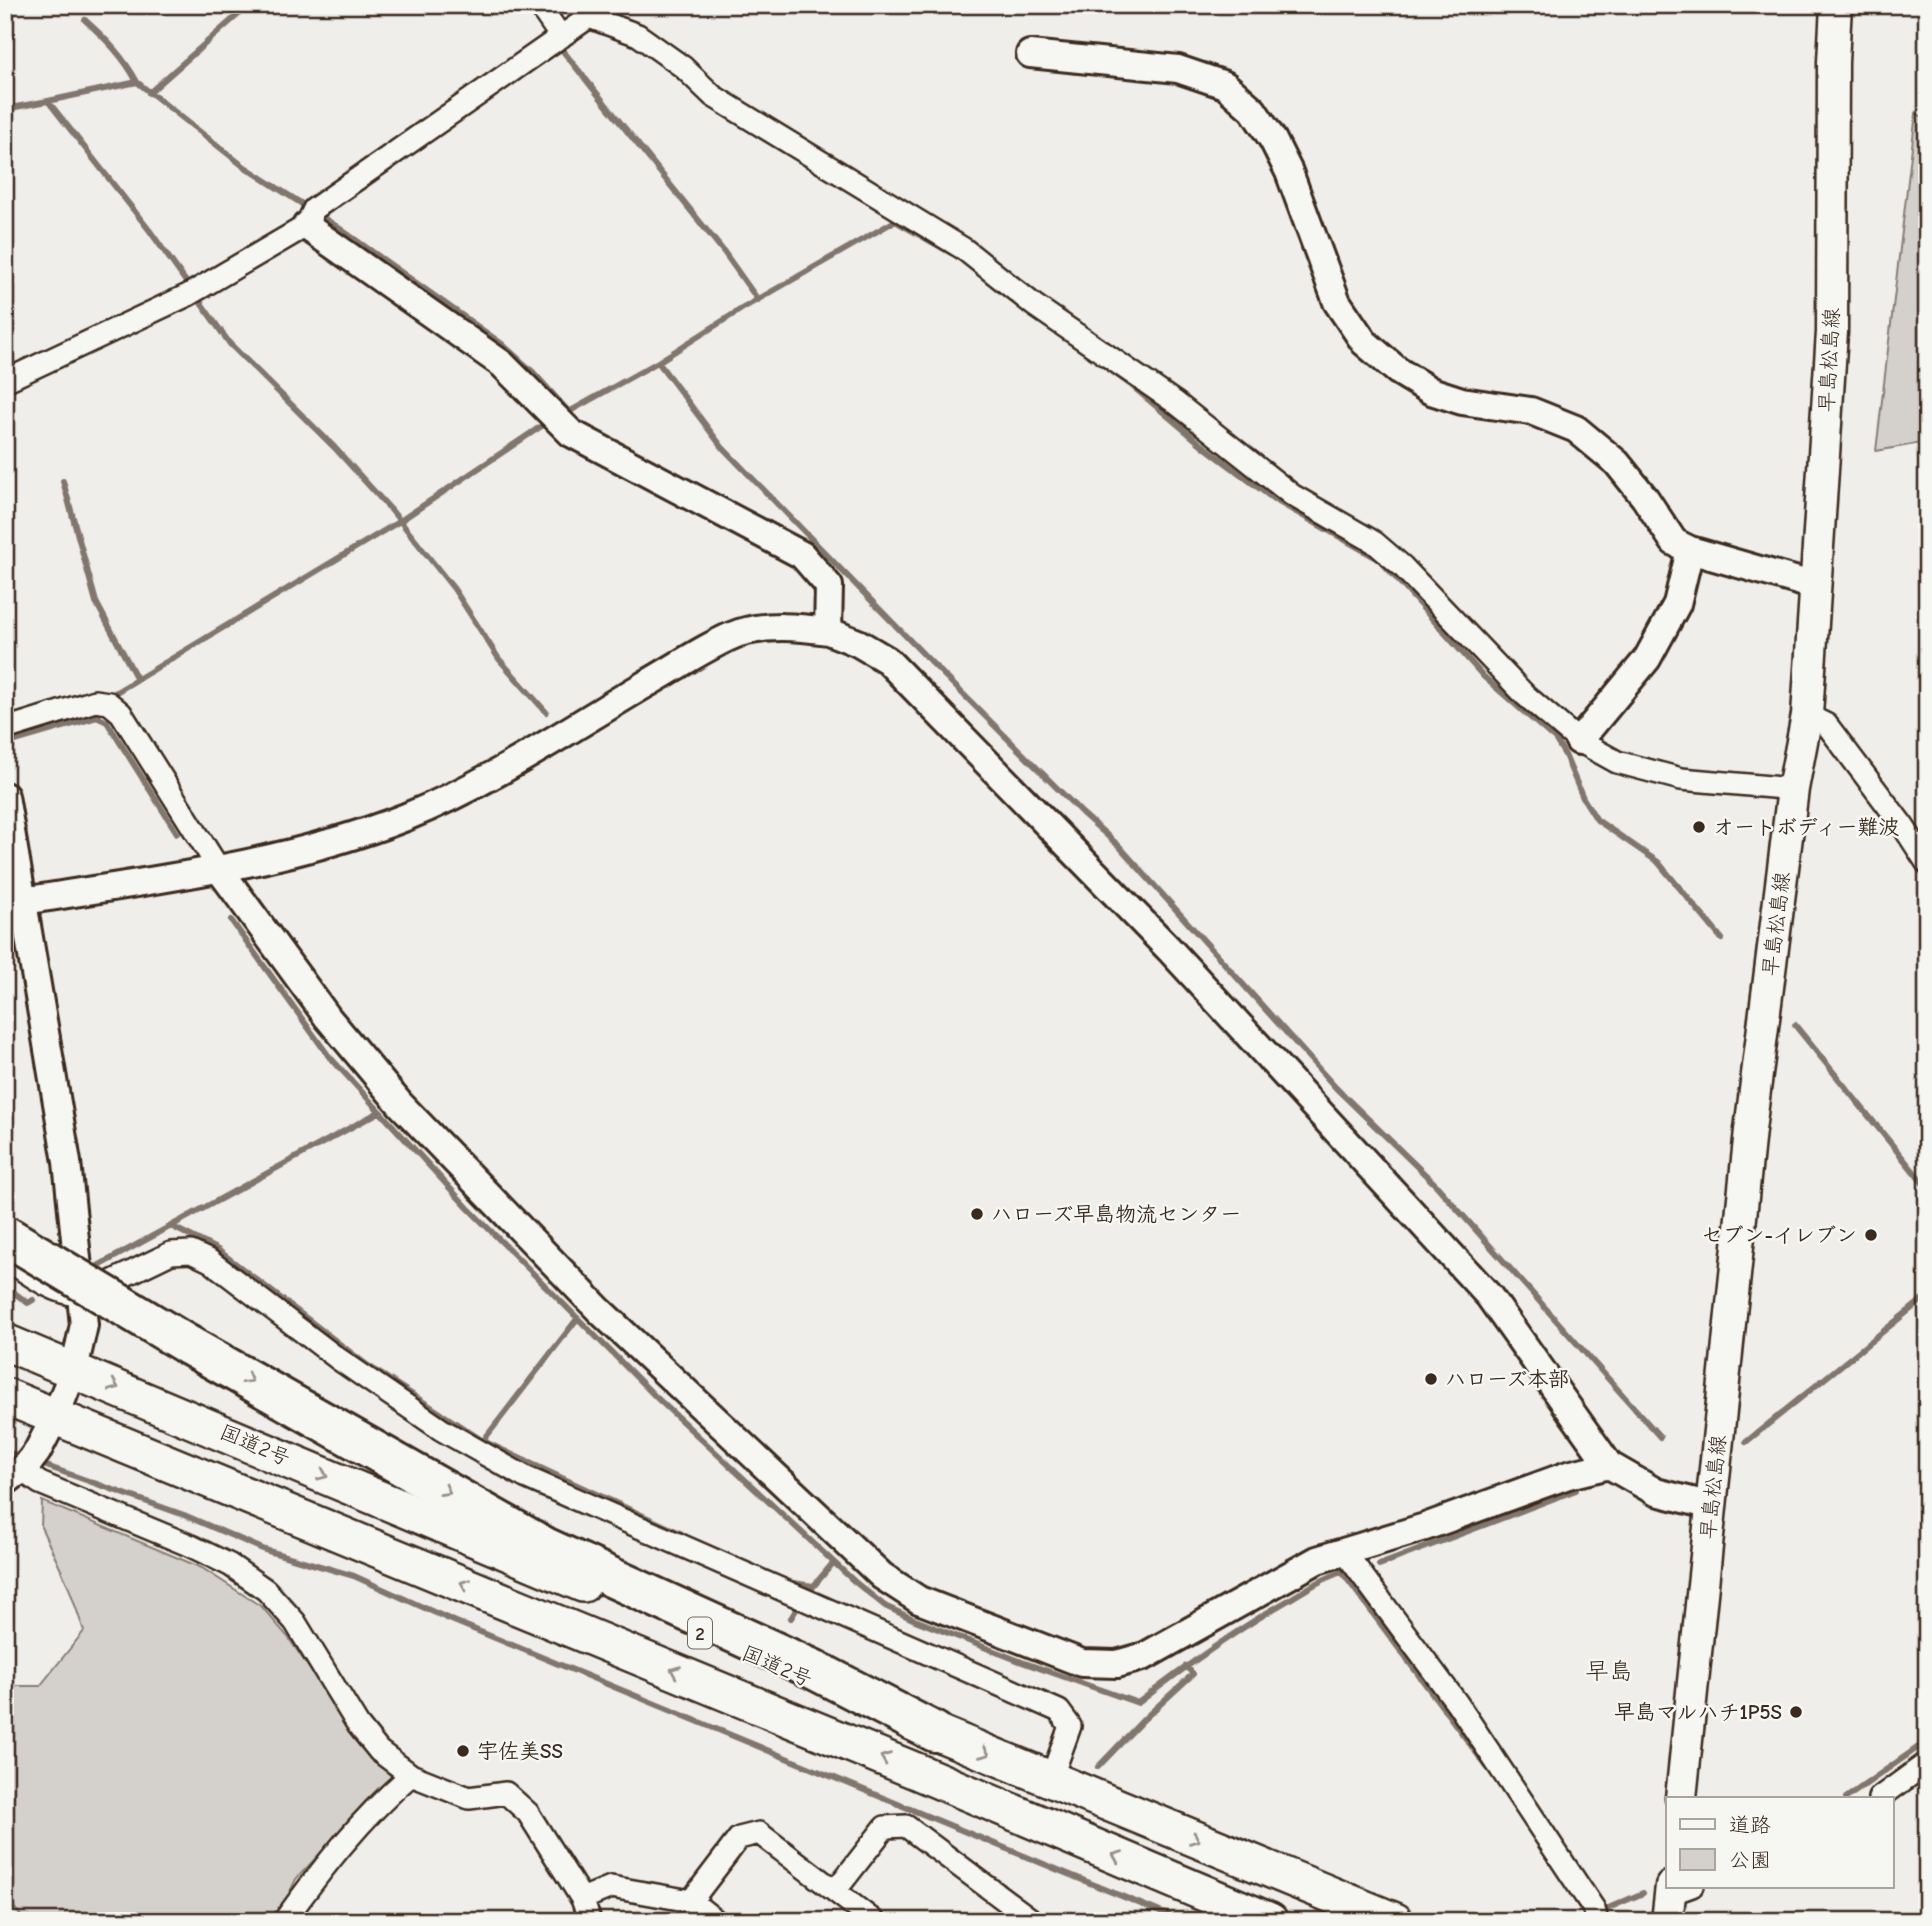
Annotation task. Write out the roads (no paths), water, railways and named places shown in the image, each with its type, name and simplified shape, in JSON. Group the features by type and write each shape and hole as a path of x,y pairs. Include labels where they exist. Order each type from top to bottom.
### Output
{"highway":[{"path":"5,1235 188,1345 545,1547 813,1669 935,1732"},
{"name":"国道2号","path":"5,1342 935,1732 1395,1921"},
{"name":"国道2号","path":"5,1396 929,1776 1270,1921"}],"main road":[{"name":"早島松島線","path":"1681,1797 1750,1130 1793,789 1807,715 1832,332 1833,62 1836,5"}],"street":[{"path":"539,5 561,37"},
{"path":"5,381 188,295 310,218 589,17 638,34 683,66 713,96 964,249 1034,305 1176,403 1292,495 1374,542 1402,566 1525,695 1579,741 1617,762 1681,779 1793,789"},
{"path":"1030,54 1178,69 1225,85 1253,110 1273,140 1289,172 1337,302 1364,341 1398,371 1431,391 1462,401 1531,411 1576,429 1617,463 1645,498 1674,542 1690,550 1815,586"},
{"path":"310,218 502,364 571,433 802,555 828,586 828,631"},
{"path":"1579,741 1647,659 1677,604 1690,550"},
{"path":"24,901 219,869 316,846 405,817 478,783 690,658 739,633 780,626 828,631 858,643 887,660 1169,949 1489,1296 1609,1465 1656,1492 1712,1506"},
{"path":"5,729 95,701 109,704 121,713 219,869 328,1018 419,1124 600,1311 882,1576 919,1600 1082,1663 1117,1664 1145,1656 1317,1560 1425,1527 1568,1475 1609,1465"},
{"path":"1807,715 1827,725 1903,826 1927,863"},
{"path":"5,796 12,875 24,901 67,1162 84,1325 74,1370 56,1415 17,1471 191,1546 230,1565 266,1590 295,1622 358,1725 379,1751 411,1775 469,1798 506,1793 528,1813 582,1899 590,1921"},
{"path":"5,1258 46,1286 82,1296 171,1253 191,1252 210,1261 337,1358 411,1409 525,1476 1059,1711 1070,1726 1051,1779"},
{"path":"1344,1551 1457,1703 1596,1916"},
{"path":"1880,1797 1927,1763"},
{"path":"284,1921 356,1826 411,1775"},
{"path":"835,1891 885,1827 906,1826 1032,1921"},
{"path":"691,1901 739,1839 759,1833 874,1921"},
{"path":"582,1899 611,1887 691,1901 716,1921"}],"waterway":[{"path":"149,93 249,5"},
{"path":"85,20 114,48 137,82"},
{"path":"563,51 724,252 758,300"},
{"path":"48,101 137,82 242,165 336,226 502,344 533,372 569,412"},
{"path":"5,109 48,101 150,231 230,344 334,447 392,511 454,589 499,659 546,712"},
{"path":"565,414 895,221 951,253"},
{"path":"658,362 722,447 931,662 1082,813 1119,846 1336,1088 1435,1184 1660,1437"},
{"path":"1103,365 1275,500 1380,560 1484,677 1555,739 1565,755 1583,798 1597,820 1658,862 1722,939"},
{"path":"15,741 97,717 113,694 400,521 543,425"},
{"path":"63,481 96,602 137,679"},
{"path":"97,717 107,722 177,833"},
{"path":"231,920 328,1055 468,1208 657,1398 855,1582 885,1606 1022,1662 1138,1703 1249,1624 1315,1584 1345,1571"},
{"path":"1795,1025 1927,1188"},
{"path":"98,1266 379,1112"},
{"path":"171,1226 218,1250 367,1365 483,1441 682,1534"},
{"path":"5,1286 28,1303 33,1300"},
{"path":"1746,1442 1927,1296"},
{"path":"483,1441 577,1319"},
{"path":"5,1451 24,1458"},
{"path":"38,1463 184,1515 265,1550 354,1576 449,1619 1182,1921"},
{"path":"1379,1565 1576,1490"},
{"path":"812,1588 833,1563"},
{"path":"1342,1572 1487,1767"},
{"path":"787,1582 813,1586"},
{"path":"791,1618 796,1610"},
{"path":"1098,1767 1144,1719 1193,1674 1186,1666"},
{"path":"1847,1797 1927,1741"},
{"path":"1597,1913 1643,1893"}],"place":[{"name":"オートボディー難波","path":"1699,827"},
{"name":"ハローズ早島物流センター","path":"977,1214"},
{"name":"セブン-イレブン","path":"1871,1235"},
{"name":"ハローズ本部","path":"1431,1379"},
{"name":"早島マルハチ1P5S","path":"1796,1712"},
{"name":"宇佐美SS","path":"463,1751"}],"district":[{"name":"早島","path":"1609,1671"}]}
